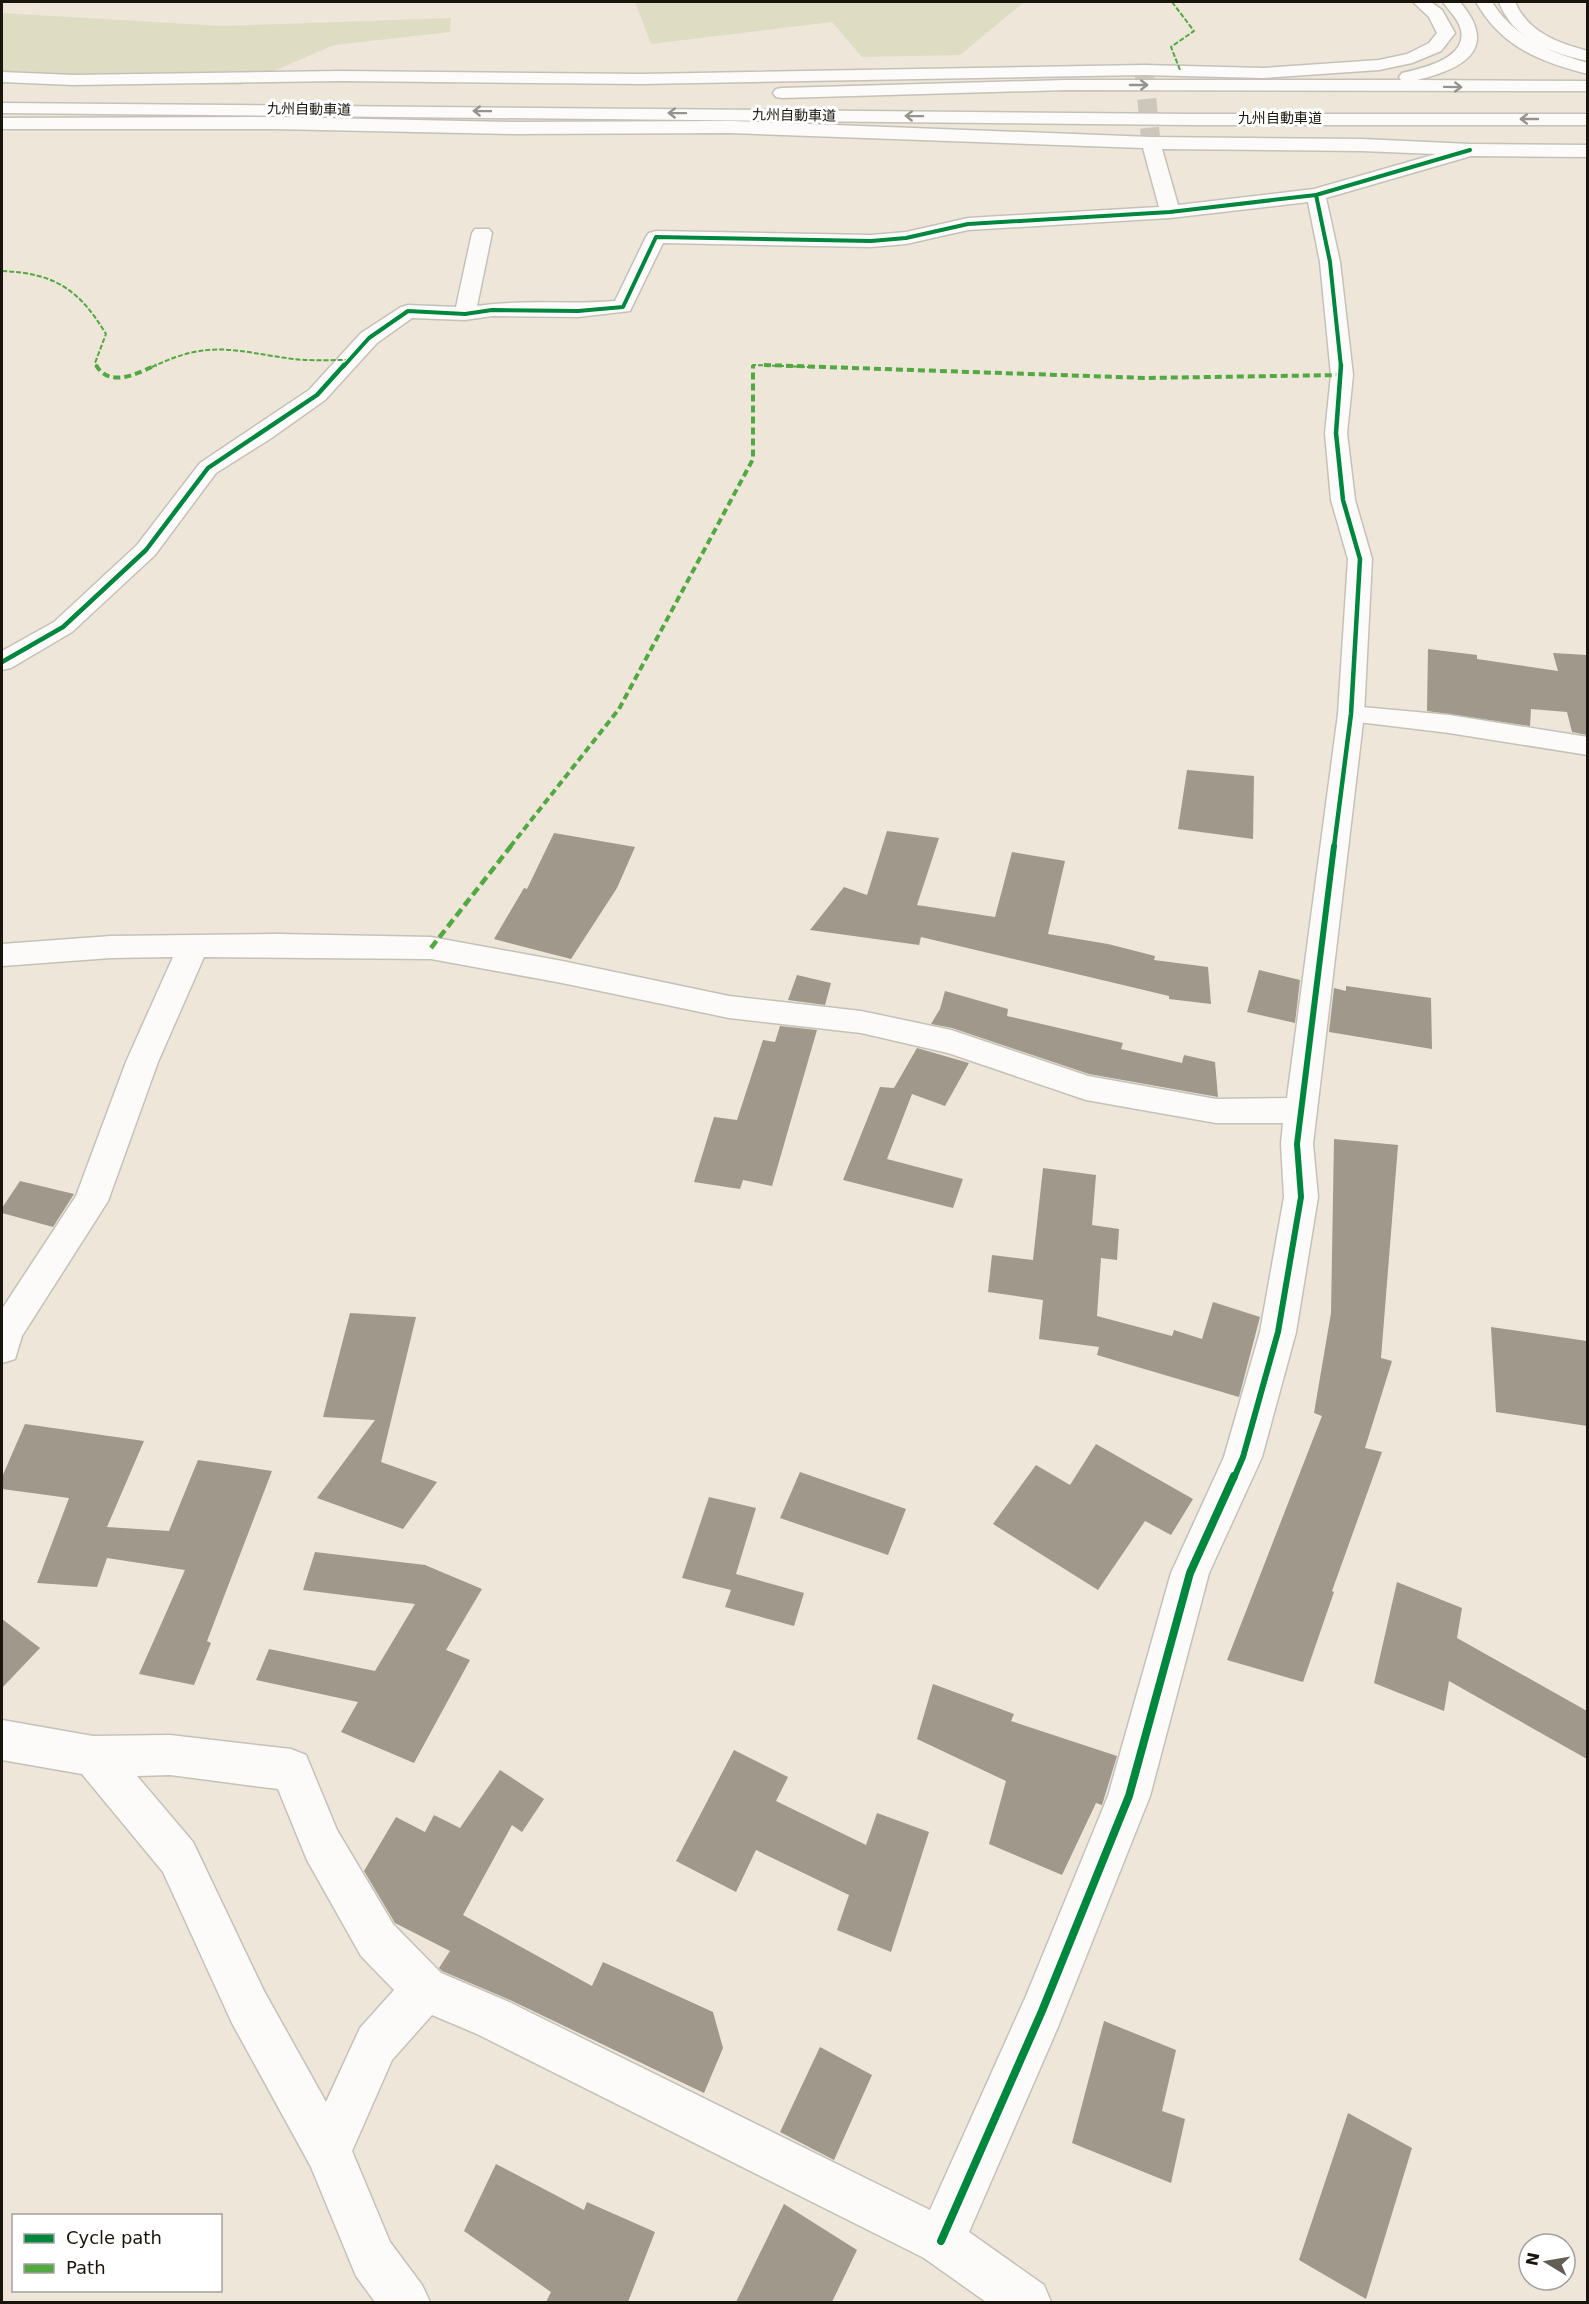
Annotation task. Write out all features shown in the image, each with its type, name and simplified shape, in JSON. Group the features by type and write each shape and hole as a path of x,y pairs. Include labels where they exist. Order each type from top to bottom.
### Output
{"main road":[{"path":"2,76 73,80 341,76 642,79 1144,70 1263,73 1319,71 1401,61 1435,47 1446,33 1437,14 1421,2"},
{"path":"1247,85 1389,80 1438,69 1453,62 1464,52 1470,42 1471,30 1467,20 1451,2"},
{"path":"1484,2 1495,21 1521,43 1545,55 1587,69"},
{"path":"1507,2 1509,10 1520,26 1545,42 1587,56"},
{"path":"738,95 1066,85 1587,86"},
{"name":"九州自動車道","path":"2,94 691,96"},
{"name":"九州自動車道","path":"762,97 1122,102 1587,102"},
{"name":"九州自動車道","path":"2,108 183,107 941,117 1587,119"},
{"path":"941,117 1047,123 1587,134"},
{"path":"2,124 275,123 515,128 731,127 1151,143 1362,145 1470,150 1587,151"},
{"path":"1151,143 1170,212"},
{"path":"2,662 63,627 146,550 208,468 317,395 369,338 408,310 465,314 492,310 578,311 623,307 656,237 871,241 906,238 968,224 1170,212 1316,195 1470,150"},
{"path":"941,2241 1042,2011 1129,1796 1190,1573 1242,1457 1278,1332 1301,1197 1297,1144 1300,1110 1351,714 1360,559 1343,500 1336,433 1342,375 1330,262 1316,195"},
{"path":"465,314 482,233"},
{"path":"1351,714 1449,724 1587,746"},
{"path":"2,955 111,947 279,945 431,948 562,972 729,1007 861,1022 951,1042 1086,1088 1173,1102 1216,1112 1300,1110"},
{"path":"2,1348 5,1333 91,1201 142,1062 193,947"},
{"path":"2,1740 93,1756 170,1755 291,1770 322,1845 377,1940 425,1989 493,2018 941,2241 1027,2302"},
{"path":"93,1756 178,1857 248,2007 328,2151 373,2259 405,2302"},
{"path":"328,2151 376,2044 425,1989"}],"shaded area":[{"path":"635,2 1024,2 960,55 862,57 832,22 651,44"},
{"path":"2,13 223,26 451,18 450,32 334,45 241,85 2,80"}],"building":[{"path":"1428,649 1477,655 1477,659 1558,671 1553,653 1587,655 1587,735 1572,732 1567,712 1531,709 1530,726 1427,711"},
{"path":"1187,770 1254,776 1253,839 1178,829"},
{"path":"887,831 939,838 917,905 995,917 1012,852 1065,861 1048,934 1108,944 1155,956 1154,960 1208,967 1211,1004 1169,999 1169,996 921,937 919,945 810,930 844,887 867,895"},
{"path":"554,833 635,847 617,888 571,959 494,939 524,888 527,889"},
{"path":"1259,970 1300,980 1295,1023 1247,1012"},
{"path":"797,975 831,983 825,1005 788,1000"},
{"path":"1346,986 1431,998 1432,1049 1329,1032 1334,988 1346,991"},
{"path":"945,991 1008,1009 1007,1016 1123,1043 1121,1049 1182,1063 1184,1055 1215,1062 1218,1097 1089,1074 952,1028 931,1024 940,1009"},
{"path":"780,1026 817,1030 772,1186 743,1180 740,1189 694,1182 714,1117 737,1120 763,1040 775,1042"},
{"path":"917,1048 969,1063 945,1106 912,1094 887,1159 963,1179 953,1208 843,1180 880,1087 894,1088"},
{"path":"1334,1139 1398,1145 1381,1358 1392,1361 1365,1448 1382,1452 1332,1591 1334,1592 1303,1682 1227,1660 1322,1416 1314,1413 1331,1313"},
{"path":"1043,1168 1096,1175 1092,1225 1119,1229 1117,1260 1101,1258 1097,1316 1172,1336 1174,1330 1202,1339 1213,1302 1260,1317 1239,1397 1097,1355 1099,1347 1039,1339 1043,1300 988,1292 992,1255 1033,1260"},
{"path":"20,1181 74,1194 53,1227 2,1213 2,1208"},
{"path":"350,1313 416,1317 381,1462 437,1482 403,1529 317,1498 375,1420 323,1417"},
{"path":"1491,1327 1587,1341 1587,1426 1496,1412"},
{"path":"25,1424 144,1441 107,1527 169,1531 198,1460 272,1471 207,1641 211,1643 194,1685 139,1674 185,1570 107,1558 97,1587 37,1583 69,1498 2,1489 2,1477"},
{"path":"1096,1444 1193,1499 1171,1535 1145,1521 1098,1590 993,1524 1036,1465 1070,1485"},
{"path":"800,1472 906,1509 888,1555 780,1518"},
{"path":"709,1497 756,1508 736,1574 804,1593 794,1626 725,1607 731,1590 682,1578"},
{"path":"315,1552 425,1565 482,1589 446,1650 470,1660 414,1763 341,1732 358,1702 256,1680 269,1649 375,1671 415,1604 303,1590"},
{"path":"1397,1582 1462,1608 1457,1638 1587,1711 1587,1759 1449,1681 1444,1711 1374,1683"},
{"path":"2,1619 40,1648 2,1688"},
{"path":"933,1684 1014,1714 1011,1721 1117,1756 1102,1805 1096,1803 1062,1875 989,1844 1006,1781 917,1739"},
{"path":"734,1750 788,1777 776,1801 866,1845 877,1813 929,1832 891,1952 837,1930 849,1895 756,1850 736,1892 676,1861"},
{"path":"500,1770 544,1799 522,1832 512,1825 463,1915 592,1986 603,1962 713,2012 723,2048 704,2093 510,2000 442,1971 439,1968 450,1951 395,1923 364,1871 396,1817 425,1832 434,1815 460,1828"},
{"path":"1104,2021 1176,2050 1162,2111 1185,2119 1171,2183 1072,2143"},
{"path":"820,2047 872,2075 834,2160 780,2132"},
{"path":"1348,2113 1412,2148 1366,2299 1299,2260"},
{"path":"496,2164 584,2210 587,2202 655,2232 628,2302 546,2302 551,2292 464,2231"},
{"path":"784,2204 857,2250 832,2302 736,2302"}],"tunnel":[{"path":"1144,70 1151,143"}],"marked path":[{"path":"1172,2 1194,31 1171,47 1180,70"},
{"path":"2,271 20,272 51,279 76,294 97,318 106,334 95,363 101,374 111,378 135,375 180,354 217,348 294,359 349,360"},
{"path":"431,948 619,709 753,459 753,365 1146,378 1342,375"}],"cycle path":[{"path":"2,662 63,627 146,550 208,468 317,395 369,338 408,311 465,314 492,310 578,311 623,307 656,237 871,241 906,238 968,224 1170,212 1316,195 1470,150"},
{"path":"941,2241 1042,2011 1129,1796 1190,1573 1243,1457 1278,1332 1301,1197 1297,1144 1351,714 1360,559 1343,500 1336,433 1342,375 1330,262 1316,195"}]}
